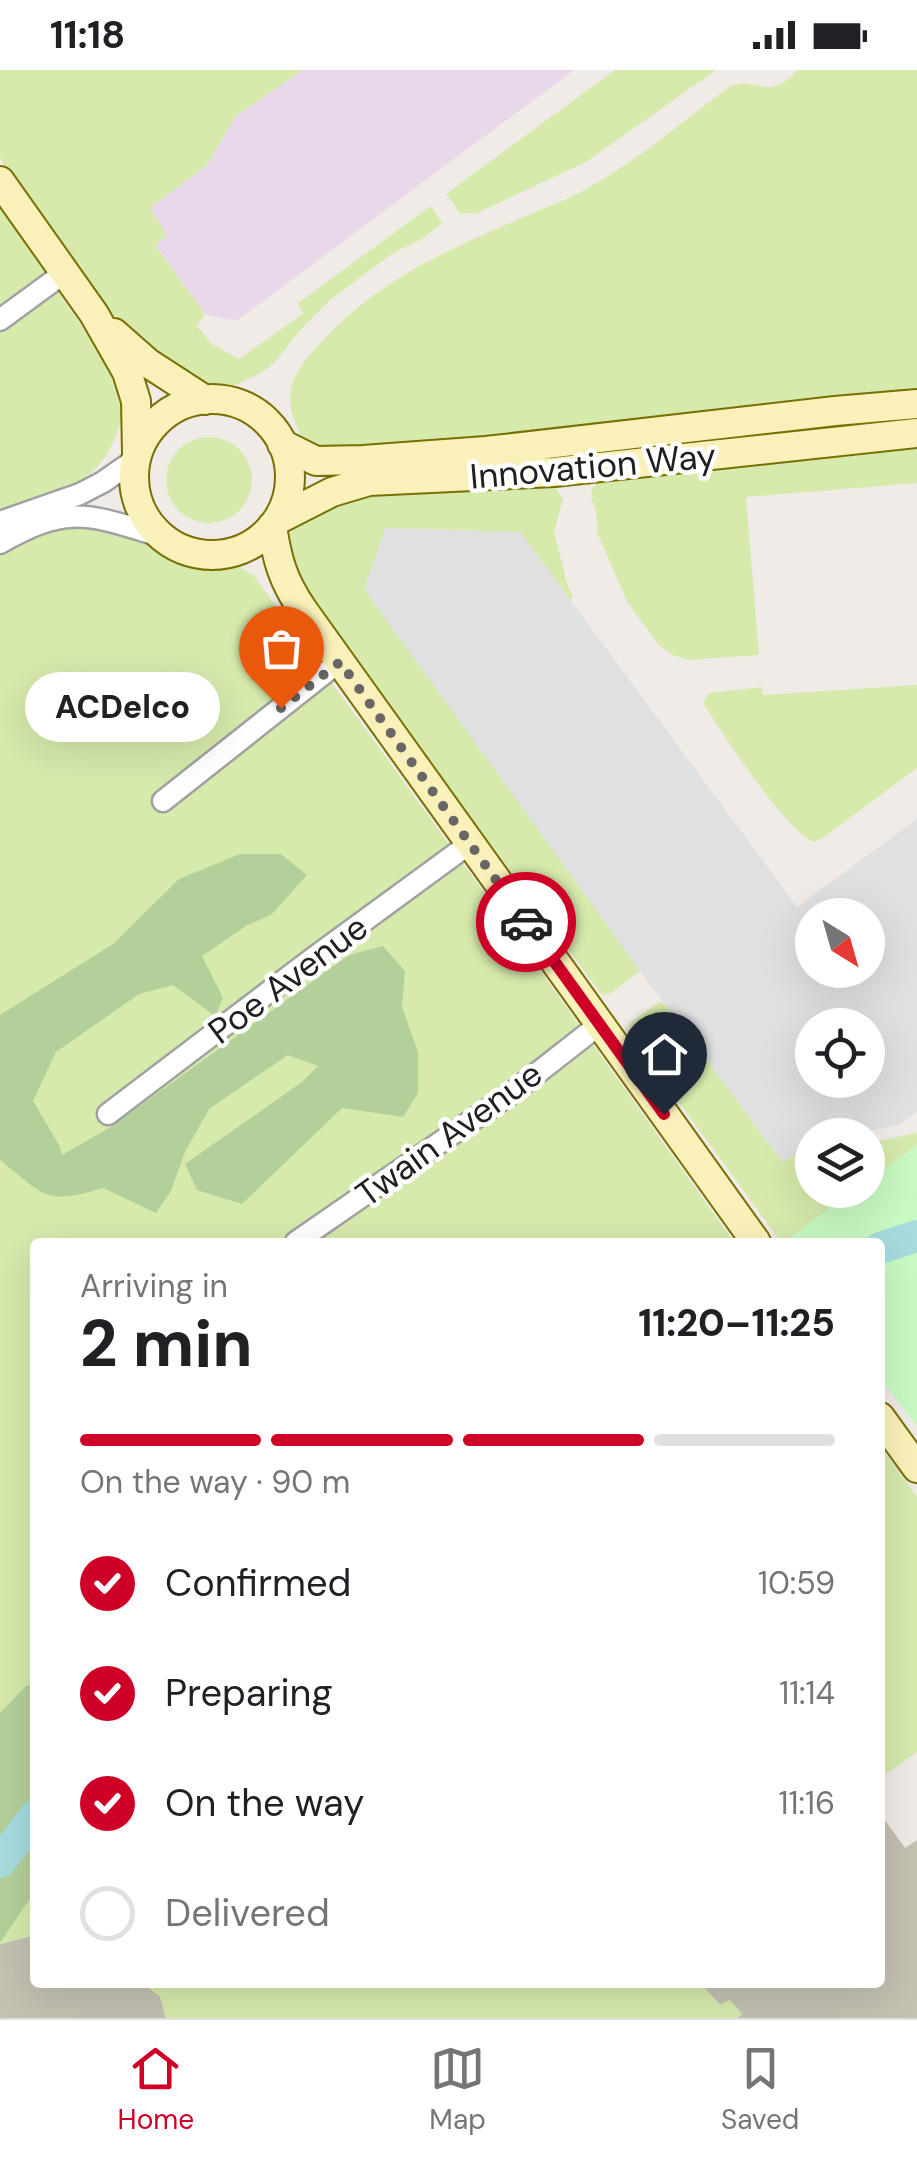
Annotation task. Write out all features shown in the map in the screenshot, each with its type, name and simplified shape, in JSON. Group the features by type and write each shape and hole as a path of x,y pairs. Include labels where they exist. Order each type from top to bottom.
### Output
{"main road":[{"path":"0,181 94,314 124,366 138,412 134,477 136,499 146,520 160,536 178,548 198,554 219,555 239,550 260,538 274,523 290,483 287,457 267,422 232,402 205,400 183,405 162,417 147,434 136,457"},
{"path":"94,314 148,363 205,400"},
{"name":"Innovation Way","path":"282,444 316,460 363,460 486,452 917,404"},
{"name":"Innovation Way","path":"274,523 332,492 368,481 554,472 917,433"},
{"path":"274,523 276,558 288,588 753,1238"},
{"path":"239,550 288,588"},
{"path":"885,1424 917,1468"}],"street":[{"path":"0,320 64,272"},
{"path":"0,522 80,494 136,457"},
{"path":"0,543 41,522 77,515 160,536"},
{"path":"164,801 340,662"},
{"name":"Poe Avenue","path":"108,1114 468,844"},
{"name":"Twain Avenue","path":"302,1238 513,1092 600,1024"}],"shaded area":[{"path":"303,70 574,70 236,321 205,314 155,244 149,208 207,165 236,116"},
{"path":"385,528 520,532 795,904 795,988 885,988 885,898 809,898 917,819 917,1111 900,1124 885,1127 885,1118 795,1118 795,1154 783,1162 364,589"},
{"path":"885,1820 905,1848 917,1840 917,2018 737,2018 742,2014 720,2005 705,1988 885,1988"},
{"path":"30,1936 30,1988 149,1988 160,1996 166,2018 0,2018 0,1944"}],"green space":[{"path":"0,70 303,70 236,116 207,165 150,208 167,235 155,245 205,314 197,326 212,344 239,359 303,314 298,303 431,206 442,223 422,239 393,253 330,300 261,373 227,389 205,388 128,342 18,195 0,157"},
{"path":"615,70 716,70 586,162 477,213 461,214 446,194"},
{"path":"798,70 917,70 917,390 390,452 315,447 302,441 290,403 297,372 324,339 369,299 443,254 594,185 729,87 778,86"},
{"path":"0,207 109,366 123,411 114,440 94,470 66,490 0,517"},
{"path":"209,437 239,450 252,480 239,510 209,523 179,510 166,480 179,450"},
{"path":"917,446 917,483 746,497 759,655 688,660 659,645 628,603 598,535 591,497 599,481"},
{"path":"553,484 563,499 554,532 573,596 570,600 520,532 385,528 558,855 640,971 611,993 602,995 294,577 284,544 301,517 361,488"},
{"path":"112,525 175,560 240,567 254,576 731,1238 30,1238 30,1936 0,1944 0,555 49,527"},
{"path":"917,685 917,768 814,842 802,835 772,802 704,704 709,693 762,687 763,695"},
{"path":"240,854 281,854 307,875 271,915 246,926 202,956 223,998 215,1016 173,985 139,994 56,1052 33,1101 62,1155 109,1128 349,955 383,946 405,971 402,1007 418,1052 418,1093 403,1117 342,1108 242,1204 197,1190 185,1164 302,1082 318,1066 288,1055 209,1109 185,1152 171,1191 156,1213 103,1188 69,1196 37,1189 0,1160 0,1015 113,944 179,879"},
{"path":"662,1002 782,1162 795,1154 795,1208 830,1208 789,1238 778,1238 628,1032 631,1022"},
{"path":"917,1133 917,1145 885,1169 885,1140"},
{"path":"917,1145 917,1426 885,1384 885,1238 789,1238 830,1208 885,1208 885,1169"},
{"path":"885,1453 917,1497 917,1752 885,1774"},
{"path":"30,1686 30,1898 0,1943 0,1713"},
{"path":"149,1988 704,1988 719,2005 730,2000 742,2014 737,2018 166,2018 160,1996"}],"waterway":[{"path":"885,1246 917,1236"},
{"path":"0,1862 30,1823"}],"way so far":[{"path":"281,708 340,662 526,922"}],"place":[{"name":"ACDelco","path":"281,708"}],"route":[{"path":"526,922 664,1114"}]}
